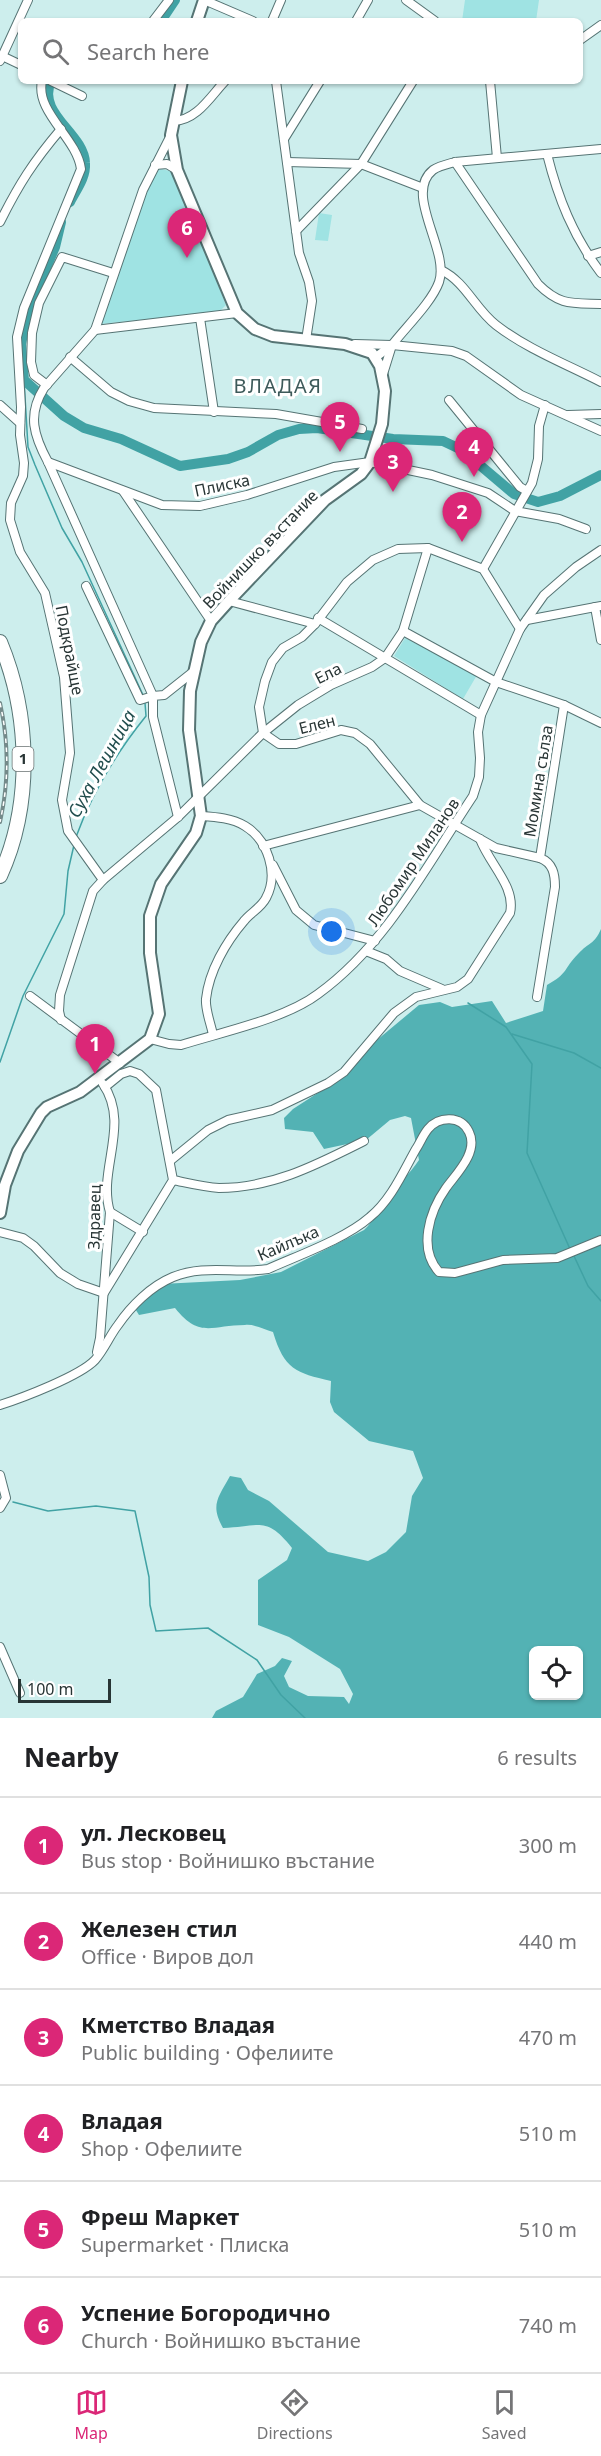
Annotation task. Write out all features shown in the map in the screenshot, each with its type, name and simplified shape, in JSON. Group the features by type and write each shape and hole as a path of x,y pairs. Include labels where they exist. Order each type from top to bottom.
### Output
{"highway":[{"name":"1","path":"0,642 11,668 20,712 23,754 22,788 16,831 0,876"}],"street":[{"path":"20,18 28,0"},
{"path":"155,18 169,0"},
{"path":"198,18 204,0 246,18"},
{"path":"273,18 281,0"},
{"path":"358,18 368,0"},
{"path":"406,0 431,18"},
{"path":"18,21 1,58 18,64"},
{"path":"583,38 601,26"},
{"name":"Подкрайще","path":"42,84 42,96 47,109 75,150 81,169 64,205 16,337 24,463 23,476 10,503 10,520 21,552 45,593 64,677 69,753 62,800 68,831 80,844 103,880"},
{"path":"57,84 82,96"},
{"path":"178,817 153,717 153,696 48,462 34,438 35,409 38,397 95,330 143,190 171,135 181,84"},
{"path":"174,122 185,121 195,115 222,84"},
{"path":"276,84 299,253 309,282 312,301 306,340"},
{"path":"285,140 318,84"},
{"path":"296,231 361,164 411,84"},
{"path":"490,84 497,158"},
{"path":"0,222 27,172 61,129"},
{"path":"171,135 177,170 237,313 255,329 273,336 306,340 452,351 466,356 521,395 601,431"},
{"path":"376,357 392,345 434,292 439,281 441,270 439,252 425,208 423,188 428,175 435,169 455,162 601,149"},
{"path":"547,154 571,228 601,273"},
{"path":"287,162 361,164 423,188"},
{"path":"455,162 538,284 551,297 565,302 601,304"},
{"path":"155,165 167,164 177,170"},
{"path":"588,256 601,252"},
{"path":"45,386 34,375 31,362 32,333 39,303 62,257 113,273"},
{"path":"441,270 464,287 494,324 520,341 601,382"},
{"path":"95,330 237,313"},
{"path":"200,318 214,412"},
{"path":"345,344 365,350 376,357 382,376"},
{"path":"382,376 392,345"},
{"path":"70,357 111,392 129,401 154,408 276,414 362,429"},
{"name":"Войнишко въстание","path":"201,816 189,729 193,672 201,642 212,621 229,601 326,500 361,474 370,462 382,424 385,391 382,376"},
{"path":"449,400 520,487 527,491"},
{"path":"0,405 20,423"},
{"path":"483,569 532,483 538,459 539,426 545,405"},
{"path":"567,415 601,414"},
{"path":"22,436 34,438"},
{"name":"Плиска","path":"48,462 162,505 200,506 247,495 333,467 370,462 432,475 488,493 517,508"},
{"path":"122,490 212,621"},
{"path":"517,508 586,529"},
{"path":"263,734 259,707 272,662 283,648 302,637 317,621 347,582 373,560 398,549 428,548 483,569 520,629"},
{"name":"Ела","path":"198,796 263,734 306,700 372,667 385,658 403,631 428,548"},
{"name":"Любомир Миланов","path":"150,1039 181,1045 284,1012 318,994 366,951 409,896 473,796 480,758 478,732 481,715 520,629 544,595 576,567 601,550"},
{"path":"86,585 140,700 164,695 193,672"},
{"path":"229,601 317,621 481,715"},
{"path":"527,620 598,607 601,640"},
{"path":"403,631 496,682 564,705 601,723"},
{"name":"Момина сълза","path":"537,997 555,887 555,874 552,867 540,858 564,705"},
{"name":"Елен","path":"263,734 279,744 296,744 340,730 355,733 370,744 420,805 496,848 540,858"},
{"path":"61,1020 58,1011 60,995 93,891 178,817 198,796"},
{"path":"263,846 420,805"},
{"path":"102,1083 120,1064 150,1039 159,1014 150,953 150,916 161,884 196,833 201,816 224,818 244,825 257,836 296,910 314,925 375,941"},
{"path":"170,1161 208,1130 228,1120 272,1110 328,1083 356,1060 394,1013 416,997 442,988 457,987 468,979 510,913 513,902 511,892 486,856 480,839"},
{"path":"213,1035 206,1000 214,970 230,938 266,900 272,864"},
{"path":"366,951 386,959 400,970 442,988"},
{"path":"30,996 120,1064"},
{"path":"0,1213 5,1185 18,1151 36,1118 47,1107 130,1071 139,1074 156,1090 173,1180 104,1293 78,1284 60,1273 34,1246 22,1238 0,1232"},
{"name":"Здравец","path":"95,1360 100,1338 110,1212 105,1197 115,1130 115,1114 102,1083"},
{"name":"Кайлъка","path":"0,1405 16,1400 80,1370 95,1360 118,1324 142,1298 172,1277 200,1269 256,1271 268,1269 357,1227 385,1203 428,1130 441,1119 454,1119 467,1128 472,1137 472,1147 459,1174 445,1189 426,1238 428,1253 439,1272 455,1274 502,1260 557,1258 601,1240"},
{"path":"173,1180 216,1188 284,1177 309,1169 364,1141"},
{"path":"110,1212 143,1232"},
{"path":"0,1475 5,1492 5,1501 0,1508"},
{"path":"0,1647 20,1693"}],"shaded area":[{"path":"465,0 539,0 536,18 462,18"},
{"path":"156,170 173,172 226,305 219,312 100,324 152,175"},
{"path":"319,213 332,215 328,241 315,240"},
{"path":"405,638 477,675 463,699 394,656"},
{"path":"601,929 601,1718 212,1718 216,1711 243,1697 257,1674 275,1666 282,1658 292,1661 284,1676 289,1687 308,1696 344,1697 349,1704 353,1694 340,1669 289,1637 258,1625 258,1580 287,1560 292,1548 268,1527 254,1525 223,1528 216,1507 230,1476 241,1478 248,1490 269,1501 328,1552 368,1561 386,1552 406,1532 412,1496 423,1478 413,1451 369,1441 334,1412 330,1402 331,1381 300,1372 287,1362 273,1332 248,1325 199,1327 184,1318 175,1308 139,1315 134,1307 161,1284 240,1280 281,1272 364,1230 386,1197 419,1160 411,1118 405,1116 390,1120 366,1140 324,1149 313,1132 285,1129 284,1118 293,1109 344,1076 371,1045 419,1005 440,1002 452,1007 492,1001 506,1023 543,1011 547,985 563,974 573,959 594,941"}],"waterway":[{"path":"163,18 175,0"},
{"path":"50,84 48,93 50,104 83,152 85,163 82,179 70,202"},
{"path":"61,222 55,247 28,310 21,344 24,380 64,416 84,428 121,439 180,466 228,459 248,452 278,435 299,429 317,428 393,439 443,441 462,450 514,494 538,502 560,496 601,475"},
{"name":"Суха Лешница","path":"24,380 28,447 62,528 82,562 143,695"},
{"name":"Суха Лешница","path":"76,837 106,774 146,716 145,703"},
{"name":"Суха Лешница","path":"0,1062 23,996 64,914 68,871 74,845"},
{"path":"468,1003 506,1027 532,1064 527,1153 570,1249"},
{"path":"512,1034 574,1053 601,1068"},
{"path":"574,1256 588,1286 601,1301"},
{"path":"13,1502 48,1511 96,1506 135,1511 149,1577 150,1605 156,1631 208,1628 257,1660 281,1695 305,1718"}],"railway":[{"path":"0,703 7,762 0,822"}],"place":[{"name":"Успение Богородично","path":"187,258"},
{"name":"Фреш Маркет","path":"340,452"},
{"name":"Владая","path":"474,477"},
{"name":"Кметство Владая","path":"393,492"},
{"name":"Железен стил","path":"462,542"},
{"name":"ул. Лесковец","path":"95,1074"}],"district":[{"name":"ВЛАДАЯ","path":"278,386"}]}
